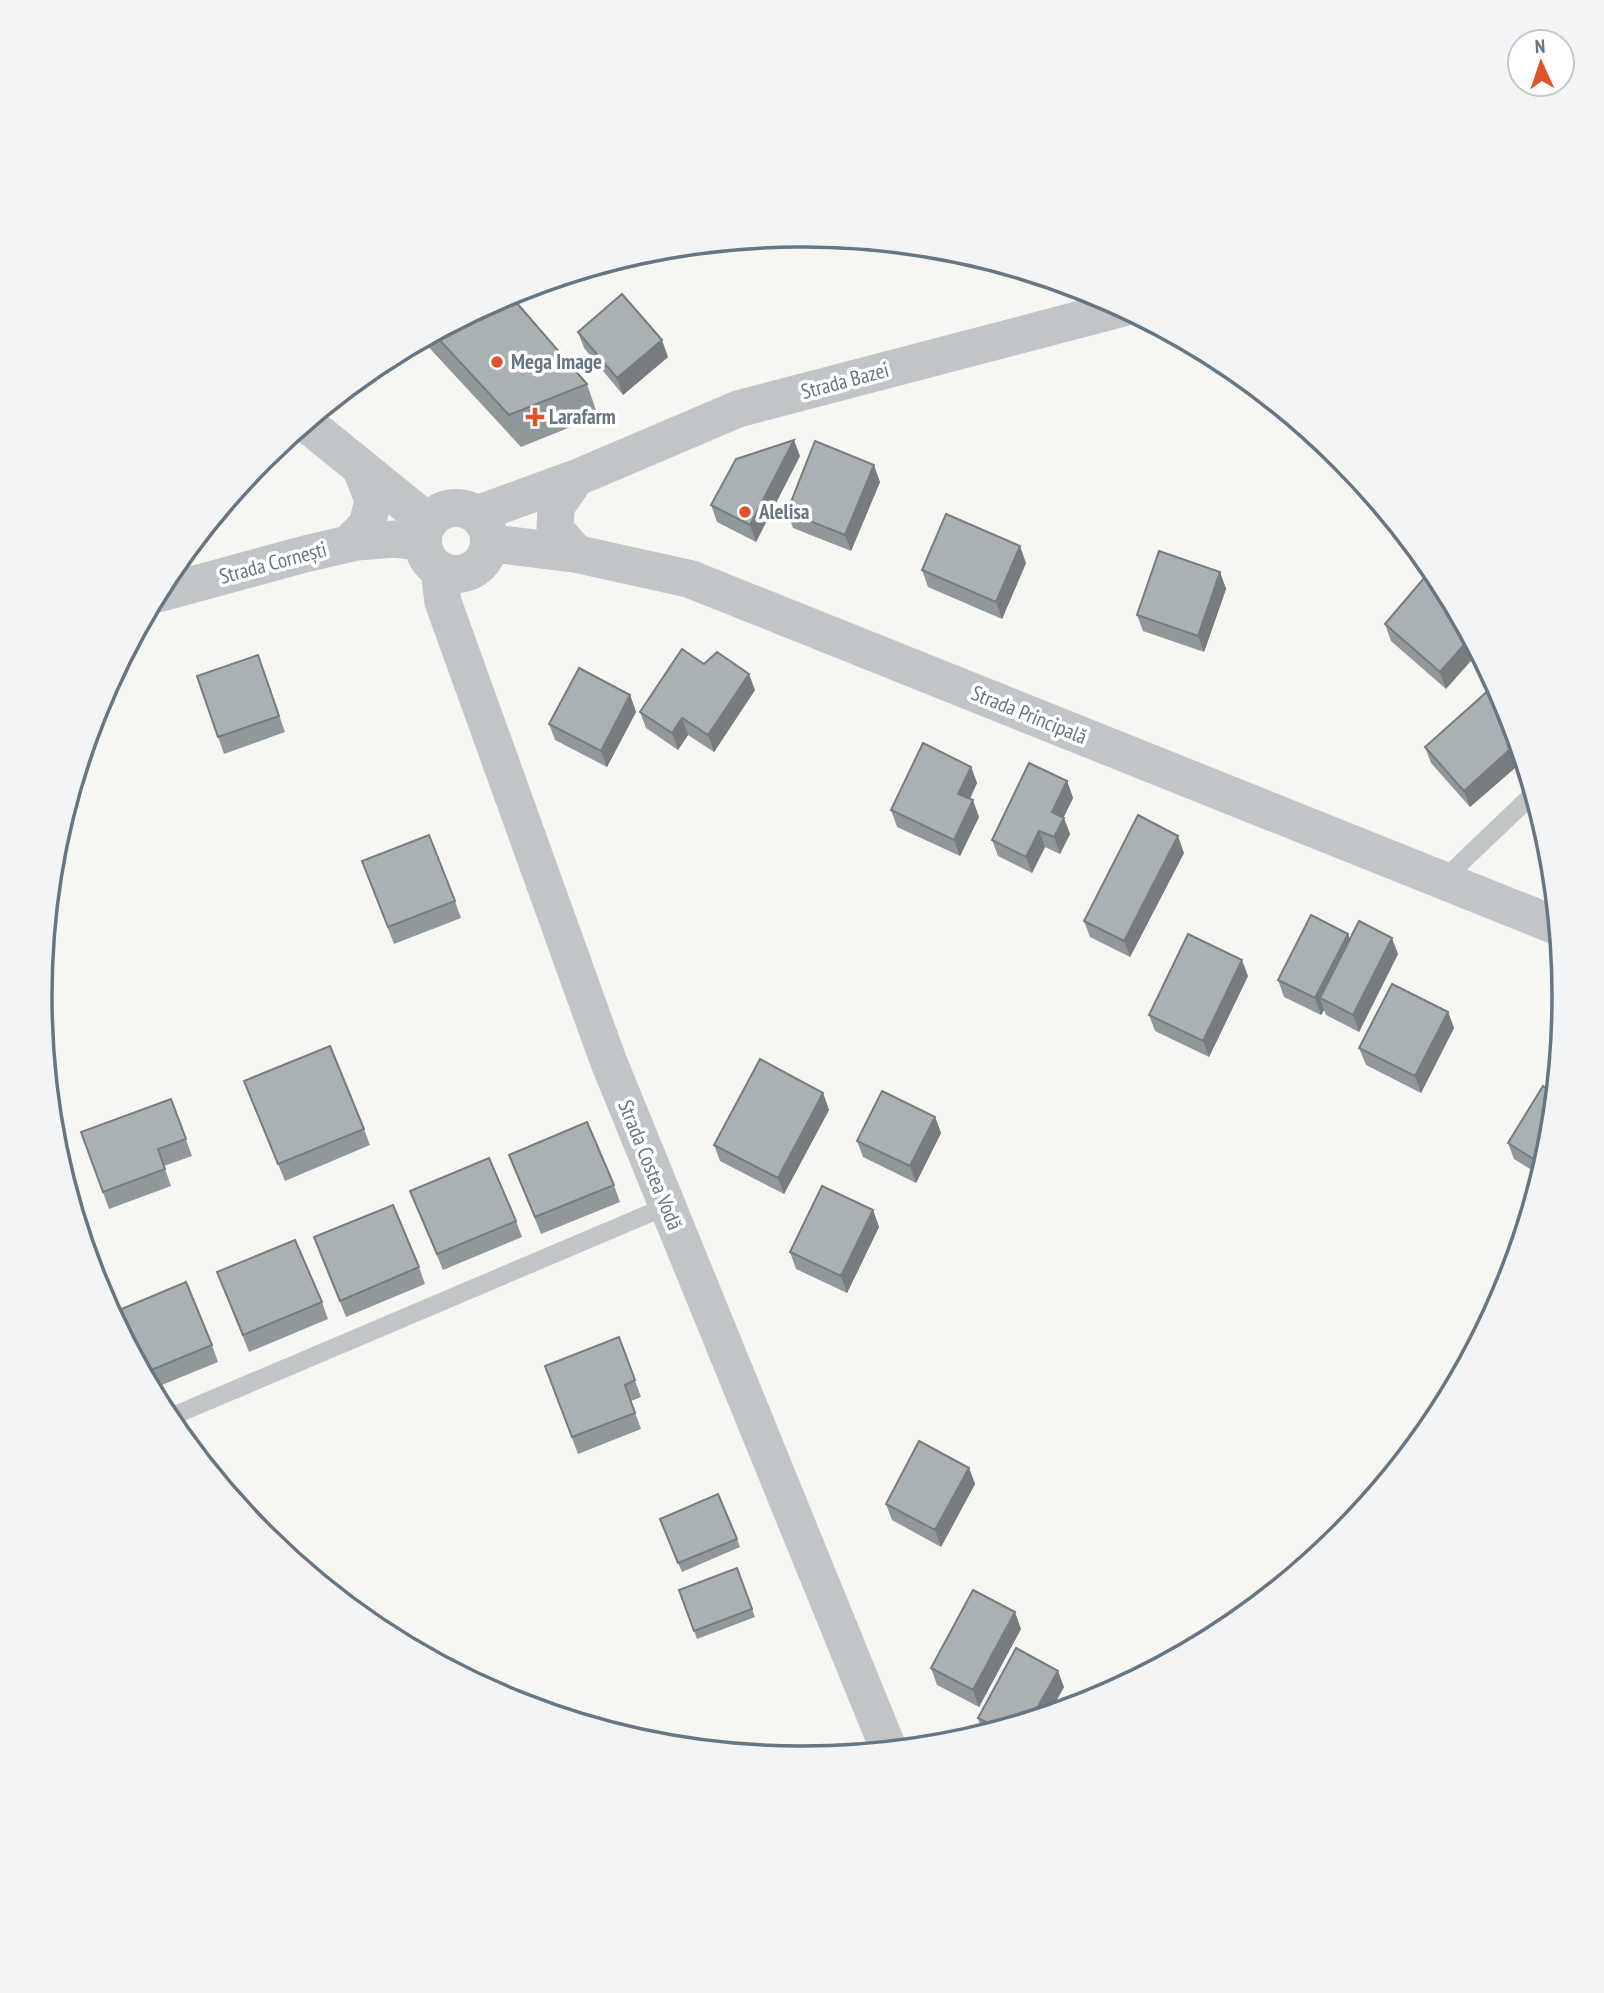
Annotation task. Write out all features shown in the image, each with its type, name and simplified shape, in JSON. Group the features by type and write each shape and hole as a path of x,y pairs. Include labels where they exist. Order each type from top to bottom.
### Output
{"street":[{"name":"Strada Bazei","path":"483,528 576,478 738,409 1107,312"},
{"path":"313,429 359,467 430,545 450,574 472,571 481,564 487,554 483,528 467,509 456,507 436,514 430,545"},
{"name":"Strada Cornești","path":"348,544 367,525 373,500 359,467"},
{"path":"576,478 556,507 555,528 577,554"},
{"name":"Strada Principală","path":"483,528 577,554 690,579 1547,922"},
{"name":"Strada Cornești","path":"173,590 348,544 395,539 430,545"},
{"name":"Strada Costea Vodă","path":"430,545 443,602 608,1060 885,1741"}],"lane":[{"path":"1443,880 1525,801"},
{"path":"179,1413 667,1206"}],"building":[{"path":"622,294 662,340 617,378 578,332"},
{"path":"517,303 587,384 509,415 440,340"},
{"path":"794,440 750,525 711,505 736,459"},
{"path":"815,441 874,465 845,535 787,512"},
{"path":"946,514 1020,546 996,602 922,570"},
{"path":"1159,551 1220,572 1198,636 1137,615"},
{"path":"1424,578 1463,645 1440,672 1385,624"},
{"path":"682,649 704,664 717,652 749,674 708,735 682,718 672,733 640,712"},
{"path":"258,655 279,716 218,737 197,676"},
{"path":"579,668 630,695 601,751 549,724"},
{"path":"1486,692 1510,750 1464,791 1425,747"},
{"path":"923,743 971,767 958,794 973,800 954,840 891,810"},
{"path":"1029,763 1067,781 1052,812 1064,818 1054,837 1039,831 1026,857 992,840"},
{"path":"1138,815 1178,836 1124,941 1084,921"},
{"path":"429,835 455,901 388,927 362,861"},
{"path":"1311,915 1348,934 1315,998 1278,980"},
{"path":"1359,921 1392,938 1353,1015 1320,998"},
{"path":"1188,934 1242,960 1203,1041 1149,1015"},
{"path":"1392,984 1448,1012 1415,1076 1359,1048"},
{"path":"330,1046 364,1129 278,1164 244,1081"},
{"path":"760,1059 823,1093 778,1178 714,1145"},
{"path":"1543,1086 1546,1088 1533,1159 1508,1143"},
{"path":"882,1091 935,1117 910,1166 857,1141"},
{"path":"171,1099 186,1139 158,1149 165,1169 103,1192 81,1132"},
{"path":"587,1122 614,1185 535,1217 509,1155"},
{"path":"489,1158 516,1221 437,1254 410,1191"},
{"path":"822,1186 873,1210 841,1276 790,1252"},
{"path":"393,1205 419,1267 340,1301 314,1237"},
{"path":"295,1240 322,1302 243,1335 217,1272"},
{"path":"186,1282 212,1345 152,1370 122,1309"},
{"path":"619,1337 635,1380 625,1385 635,1413 572,1437 545,1366"},
{"path":"919,1441 969,1468 935,1530 886,1504"},
{"path":"718,1494 737,1539 678,1563 660,1519"},
{"path":"737,1568 752,1609 694,1631 679,1590"},
{"path":"973,1590 1015,1612 973,1690 931,1668"},
{"path":"1016,1648 1058,1671 1037,1708 986,1722 978,1718"}],"place":[{"name":"Mega Image","path":"497,362"},
{"name":"Larafarm","path":"535,417"},
{"name":"Alelisa","path":"745,512"}]}
